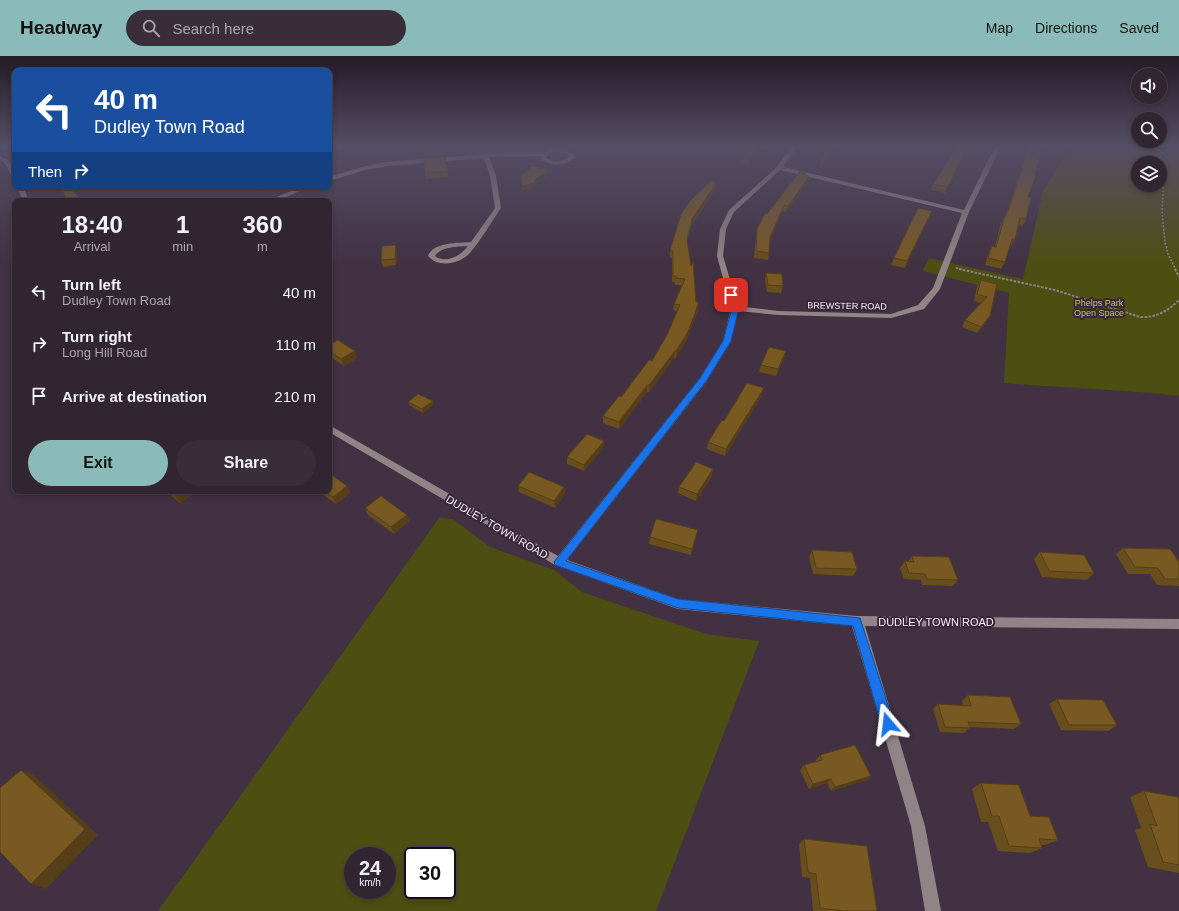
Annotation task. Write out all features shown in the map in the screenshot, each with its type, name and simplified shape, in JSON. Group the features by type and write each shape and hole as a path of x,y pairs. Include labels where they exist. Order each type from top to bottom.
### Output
{"street":[{"path":"472,244 446,246 437,249 431,256 440,260 455,259 468,252 472,244 498,208 495,186"},
{"path":"559,562 703,380 727,341 735,308 720,256 723,229 731,211 759,186"},
{"path":"855,186 966,212"},
{"name":"BREWSTER ROAD","path":"735,308 778,313 891,316 921,307 936,289 966,212 979,186"},
{"path":"278,198 299,190"},
{"name":"DUDLEY TOWN ROAD","path":"332,430 559,562 678,604 857,621 1179,624"},
{"path":"857,621 918,826 933,911"}],"path":[{"path":"1164,186 1162,212 1165,242 1168,254 1179,277"},
{"path":"955,268 1055,290 1147,318 1170,309 1179,300"}],"green space":[{"name":"Phelps Park Open Space","path":"1046,186 1131,186 1131,192 1167,192 1167,186 1179,186 1179,396 1004,383 1009,293 923,271 929,258 1023,279 1043,191"},
{"path":"439,518 453,519 490,547 554,570 582,592 706,634 759,641 656,911 158,911"}],"building":[{"path":"706,186 715,186 692,219 687,239 691,266 693,261 696,302 699,302 688,332 676,351 649,385 647,385 619,422 603,416 619,396 621,397 649,360 652,361 667,335 680,305 674,304 685,279 676,278 676,276 673,276 673,251 670,251 681,214 690,201"},
{"path":"789,186 803,186 788,206 784,205 770,237 769,253 756,251 757,229 765,213 767,214"},
{"path":"1016,186 1032,186 1028,197 1031,198 1026,219 1020,218 1015,239 1012,239 1005,262 988,258 992,246 996,247 1004,219"},
{"path":"62,190 73,190 79,198 66,198"},
{"path":"918,208 932,211 907,261 894,258"},
{"path":"396,245 395,259 381,260 382,246"},
{"path":"766,273 782,274 783,286 768,285"},
{"path":"981,280 997,284 990,316 981,327 965,320 987,297 977,294"},
{"path":"338,340 355,351 341,359 332,353 332,343"},
{"path":"769,347 786,351 778,369 761,365"},
{"path":"747,383 764,388 726,449 708,442 722,420 724,421"},
{"path":"418,394 433,401 422,409 408,402"},
{"path":"587,434 604,441 584,465 567,457"},
{"path":"696,462 713,469 697,494 679,487"},
{"path":"529,472 564,487 554,501 518,486"},
{"path":"332,475 347,486 333,497 328,494 332,494"},
{"path":"381,496 407,515 391,527 365,508"},
{"path":"656,519 698,530 692,549 650,537"},
{"path":"1123,548 1170,549 1179,562 1179,579 1165,579 1158,568 1135,567"},
{"path":"812,550 852,552 857,569 816,568"},
{"path":"1040,552 1084,555 1094,573 1049,571"},
{"path":"912,556 949,557 958,580 927,579 925,574 909,573 905,561 914,562"},
{"path":"968,695 1010,697 1021,724 968,722 970,728 945,727 938,704 971,706"},
{"path":"1057,699 1103,700 1117,725 1069,725"},
{"path":"855,745 871,776 835,787 831,779 813,784 804,765 822,760 820,755"},
{"path":"21,770 85,829 31,884 0,852 0,788"},
{"path":"981,783 1019,785 1030,816 1049,817 1058,840 1039,839 1042,848 1009,846 999,816 992,816"},
{"path":"1144,791 1178,797 1179,865 1163,862 1150,824 1157,826"},
{"path":"804,839 867,846 877,911 845,911 820,908 816,874 808,872"}],"route":[{"path":"731,295 735,308 727,341 703,380 559,562 678,604 857,621 888,724"}]}
